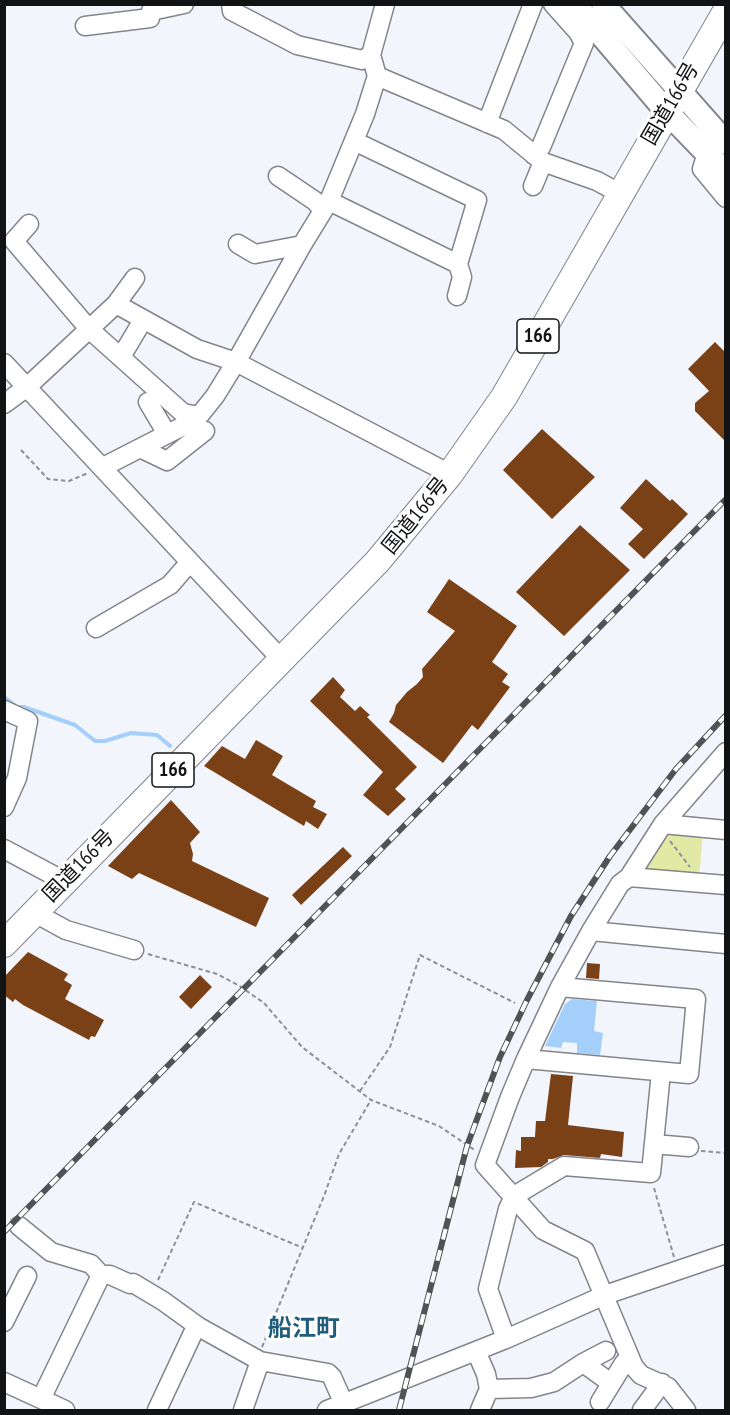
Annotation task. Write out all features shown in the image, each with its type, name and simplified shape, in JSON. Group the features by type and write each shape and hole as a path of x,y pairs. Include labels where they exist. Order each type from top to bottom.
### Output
{"highway":[{"name":"国道166号","path":"4,944 377,562 450,474 504,398 726,11"}],"main road":[{"path":"575,4 673,101 719,141 726,173"},
{"path":"603,4 673,101"}],"street":[{"path":"85,26 150,18 151,8 184,4"},
{"path":"231,4 232,11 297,45 362,60 371,55"},
{"path":"28,224 14,241 89,329 183,413 199,416 215,396 236,362 326,205 354,141 377,76 371,55 385,4"},
{"path":"487,123 533,4"},
{"path":"532,186 541,147 584,43 578,32 553,4"},
{"path":"377,76 504,130 539,159 597,181 619,194"},
{"path":"354,141 477,200 458,264 462,277 458,296"},
{"path":"719,141 702,169 726,198"},
{"path":"278,176 315,201 458,264"},
{"path":"238,244 255,254 302,245"},
{"path":"4,405 27,387 116,304 135,278"},
{"path":"116,304 197,349 236,362 450,474"},
{"path":"121,357 143,320"},
{"path":"4,363 281,659"},
{"path":"148,402 167,434"},
{"path":"102,467 189,423"},
{"path":"140,448 167,461 205,431"},
{"path":"96,628 170,585 190,562"},
{"path":"4,710 28,721 4,807"},
{"path":"686,1410 662,1383 640,1375 631,1360 585,1251 543,1230 485,1165 526,1059 560,987 591,931 620,884 629,877 663,829 717,770 726,752"},
{"path":"663,829 726,830"},
{"path":"4,849 64,880"},
{"path":"629,877 726,885"},
{"path":"35,913 66,930 134,950"},
{"path":"591,931 726,944"},
{"path":"526,1059 689,1074 696,999 560,987"},
{"path":"506,1339 488,1289 508,1209 514,1196 564,1166 651,1173 661,1072"},
{"path":"654,1144 689,1147"},
{"path":"19,1226 51,1251 130,1284 133,1283 199,1327 260,1361 328,1373 332,1377 336,1407 506,1339 605,1295 726,1254"},
{"path":"41,1400 96,1269"},
{"path":"7,1312 27,1276"},
{"path":"157,1410 193,1333"},
{"path":"476,1351 486,1374 489,1389 480,1410"},
{"path":"489,1389 531,1388 554,1382 606,1351"},
{"path":"600,1402 624,1363 631,1360"},
{"path":"243,1410 260,1361"},
{"path":"583,1363 611,1383"},
{"path":"4,1382 65,1410"},
{"path":"642,1410 662,1383"}],"path":[{"path":"21,450 48,479 69,481 102,467"},
{"path":"663,829 692,869"},
{"path":"134,950 218,974 238,985 264,1003 302,1047 371,1100 438,1126 487,1161"},
{"path":"360,1091 390,1047 420,955 515,1003"},
{"path":"260,1361 259,1354 339,1154 371,1100"},
{"path":"689,1147 690,1150 726,1153"},
{"path":"651,1173 654,1192 678,1270"},
{"path":"152,1294 194,1202 303,1248"}],"green space":[{"path":"703,833 699,878 645,873 664,834"}],"water":[{"path":"572,999 597,1001 594,1031 603,1033 600,1055 577,1053 577,1043 563,1042 561,1048 545,1046 565,1004"}],"building":[{"path":"715,342 726,353 726,442 695,411 695,403 709,391 688,369"},
{"path":"542,429 595,477 552,519 503,470"},
{"path":"646,479 688,514 644,559 628,544 643,529 620,508"},
{"path":"580,525 630,570 564,636 516,592"},
{"path":"449,579 517,626 492,662 508,674 502,682 510,687 478,730 472,725 443,763 389,722 396,705 423,677 422,669 455,631 427,612"},
{"path":"333,677 345,690 340,697 355,711 360,706 370,715 367,717 417,767 395,789 406,799 388,816 363,795 383,772 310,701"},
{"path":"256,740 283,756 272,775 316,801 313,807 327,814 318,829 306,821 304,826 204,766 222,746 245,759"},
{"path":"171,800 200,832 190,843 192,861 269,898 256,927 139,873 132,879 108,866"},
{"path":"343,847 352,856 301,905 292,895"},
{"path":"28,952 68,974 64,980 72,985 65,999 104,1020 95,1037 91,1036 89,1040 15,999 13,1002 4,995 4,977"},
{"path":"587,963 600,964 599,979 586,978"},
{"path":"200,975 212,987 191,1009 179,997"},
{"path":"551,1074 573,1076 568,1125 624,1132 622,1157 601,1154 600,1158 564,1155 548,1159 548,1162 541,1167 515,1168 516,1150 521,1151 521,1137 535,1137 536,1121 545,1121"}],"waterway":[{"path":"4,697 17,707 24,707 75,725 95,741 105,741 131,733 157,735 170,746"}],"railway":[{"path":"4,1232 726,499"},
{"path":"399,1410 467,1146 500,1057 571,916 610,856 676,769 726,715"}],"district":[{"name":"船江町","path":"304,1329"}]}
